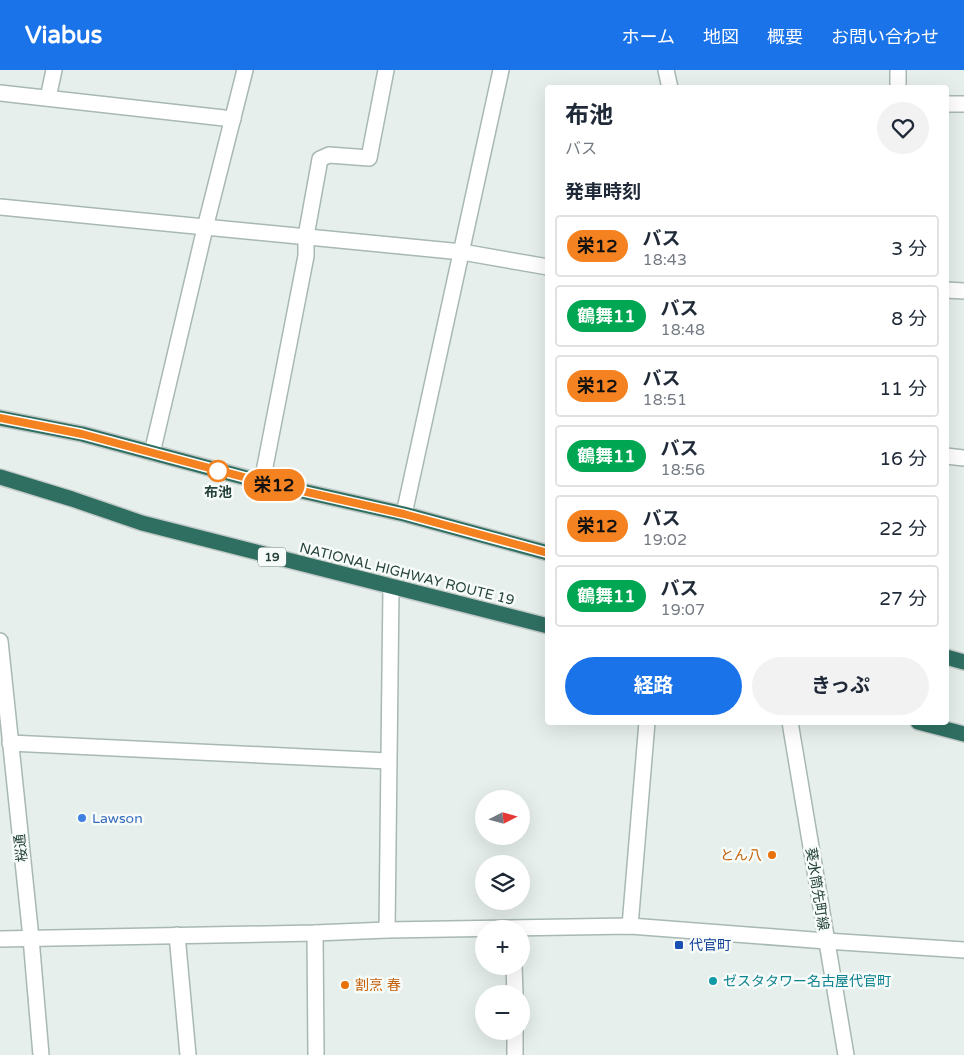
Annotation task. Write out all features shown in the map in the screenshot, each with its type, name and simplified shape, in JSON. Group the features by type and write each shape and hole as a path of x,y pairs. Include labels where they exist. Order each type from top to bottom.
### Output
{"highway":[{"path":"0,418 82,434 262,482 404,514 545,552"},
{"name":"NATIONAL HIGHWAY ROUTE 19","path":"0,477 142,523 545,625"},
{"path":"949,658 964,662"},
{"path":"930,725 964,734"}],"street":[{"path":"48,98 54,70"},
{"path":"152,453 205,228 245,70"},
{"path":"262,482 306,256 306,236 320,159 329,155 369,158 386,70"},
{"path":"404,514 501,70"},
{"path":"666,70 669,85"},
{"path":"898,70 898,85"},
{"path":"0,93 233,119"},
{"path":"949,104 964,104"},
{"path":"0,206 205,228 462,252 545,267"},
{"path":"949,290 964,291"},
{"path":"949,456 964,458"},
{"path":"387,930 391,587"},
{"name":"桜通","path":"0,641 31,938 41,1055"},
{"path":"630,926 647,725"},
{"name":"葵水筒先町線","path":"790,725 846,1055"},
{"path":"10,743 388,762"},
{"path":"530,928 630,926 826,942 964,950"},
{"path":"0,939 475,929"},
{"path":"315,933 316,1055"},
{"path":"178,935 188,1055"},
{"path":"515,1040 515,1055"}],"bus line":[{"name":"栄12","path":"0,418 82,434 262,482 404,514 545,552"}],"place":[{"name":"布池","path":"218,471"},
{"name":"Lawson","path":"82,818"},
{"name":"とん八","path":"772,855"},
{"name":"代官町","path":"679,945"},
{"name":"ゼスタタワー名古屋代官町","path":"713,981"},
{"name":"割烹 春","path":"345,985"}]}
